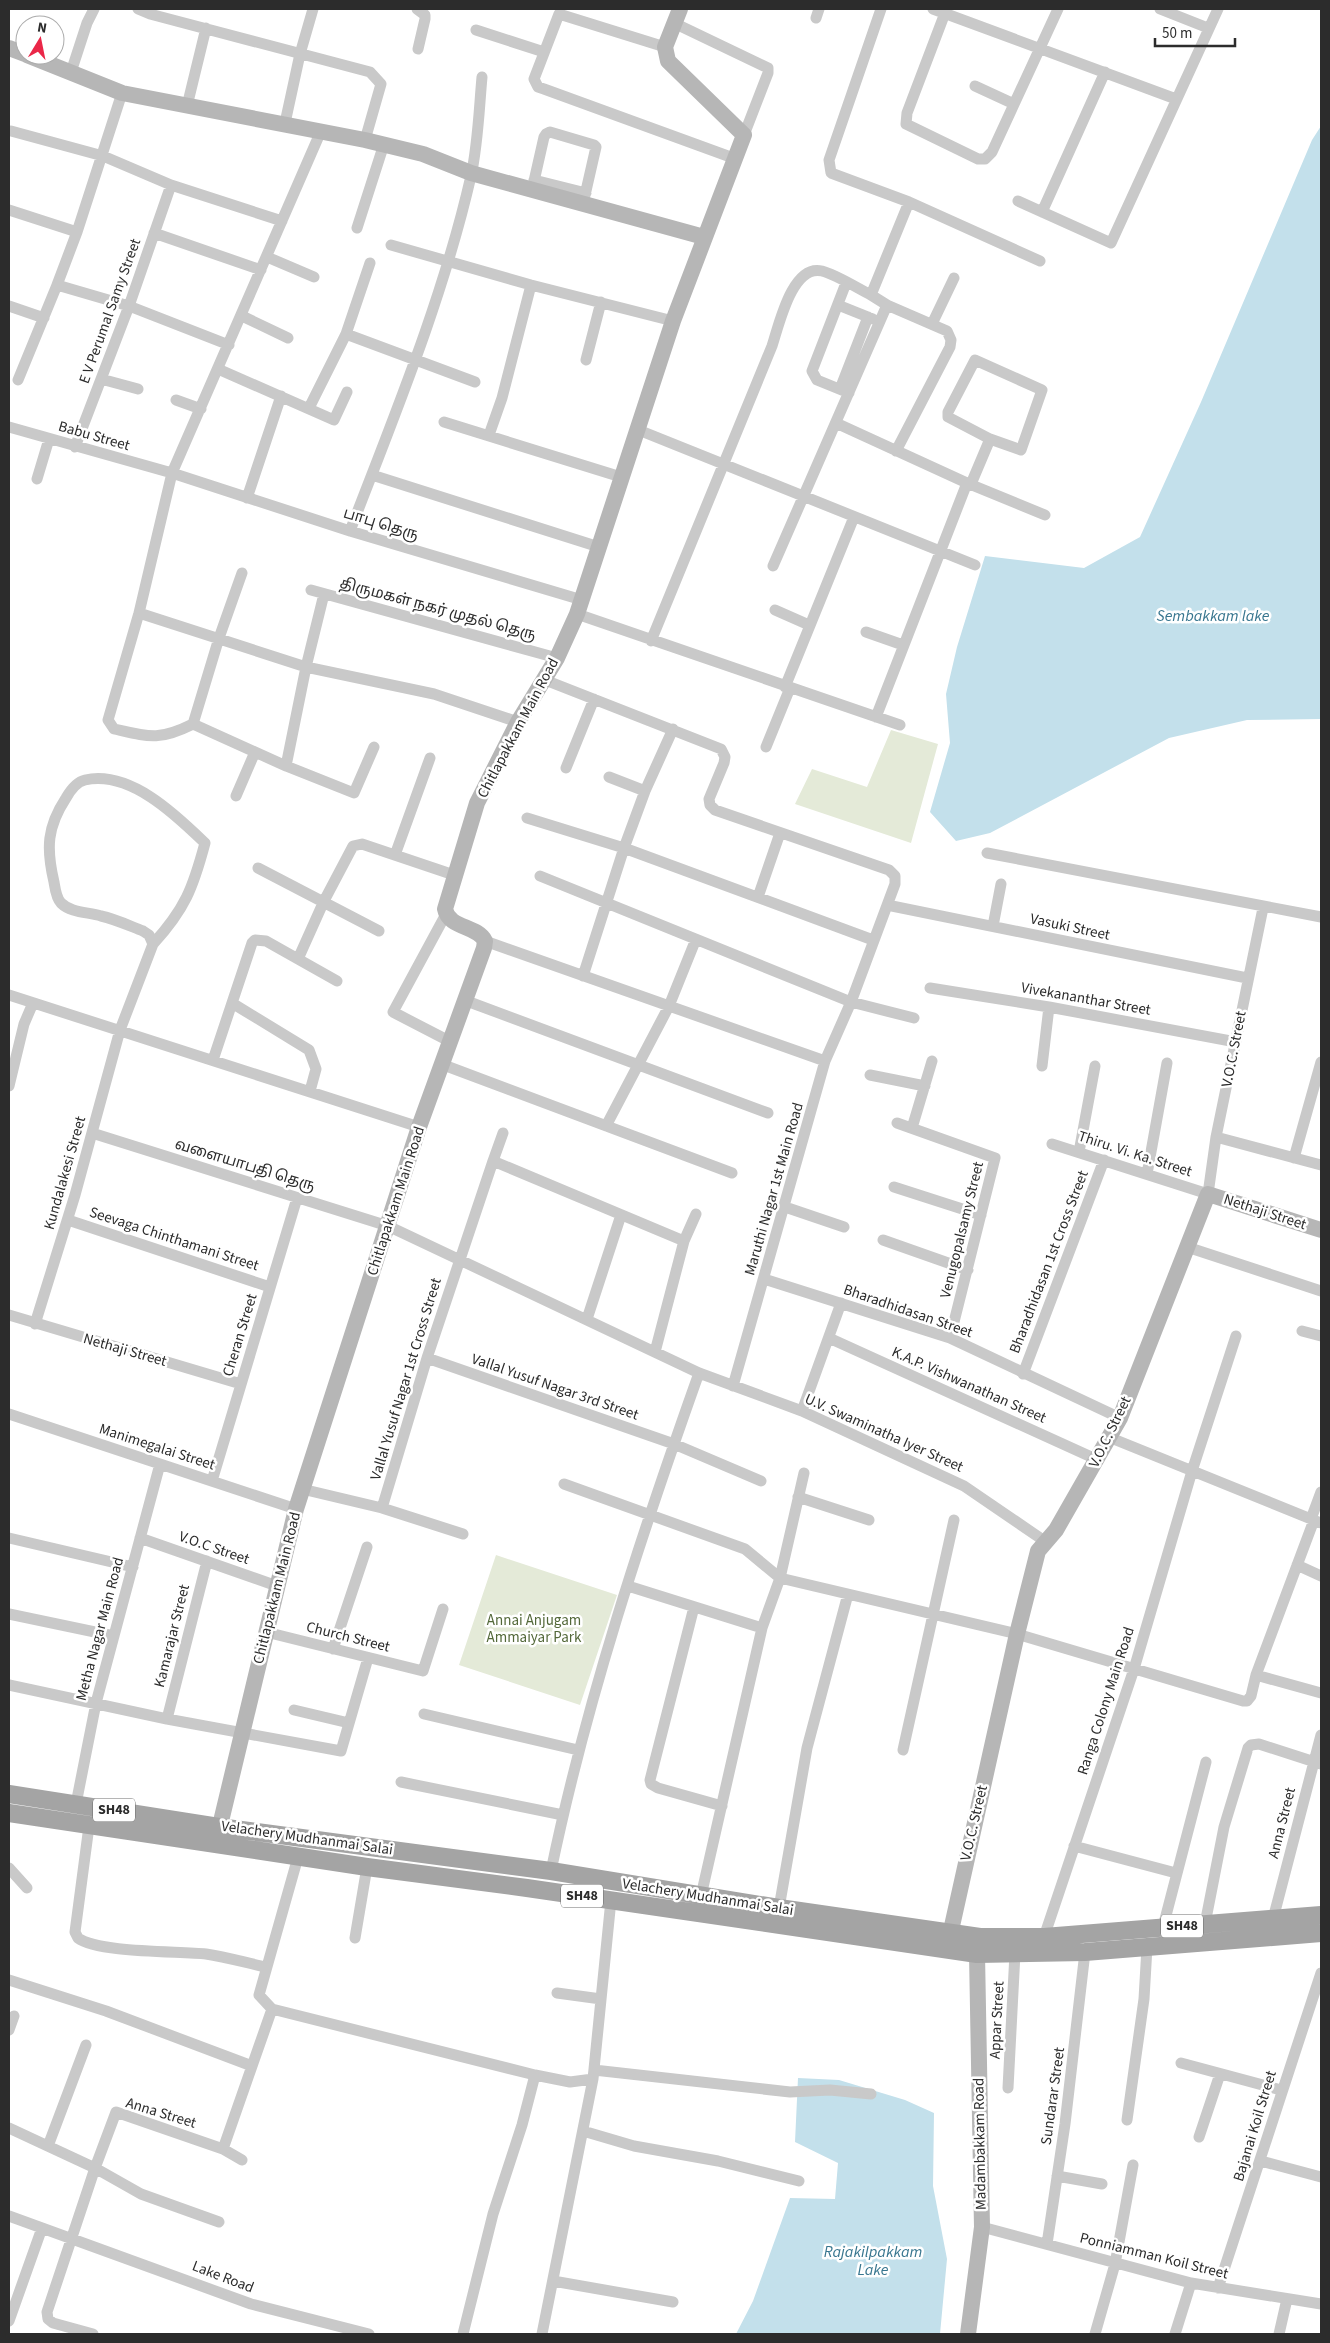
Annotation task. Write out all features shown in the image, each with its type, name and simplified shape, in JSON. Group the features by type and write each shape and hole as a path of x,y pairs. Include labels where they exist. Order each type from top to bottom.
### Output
{"main road":[{"name":"Velachery Mudhanmai Salai","path":"9,1794 76,1804 218,1835 298,1857 611,1900 978,1945 1015,1953 1085,1952 1321,1932"},
{"name":"SH48","path":"9,1813 89,1826"},
{"name":"Velachery Mudhanmai Salai","path":"89,1826 187,1840 218,1835 551,1871 779,1908 948,1941"},
{"name":"Velachery Mudhanmai Salai","path":"978,1945 1044,1937 1321,1915"}],"street":[{"path":"71,72 87,22 94,9"},
{"path":"138,9 150,14 370,72 378,79 380,90 366,140"},
{"path":"285,123 300,54 313,9"},
{"path":"417,9 422,11 425,19 418,49"},
{"path":"881,9 828,164 831,173 910,202 1040,261"},
{"path":"933,9 1040,47 1176,99"},
{"path":"946,13 907,113 906,124 978,158 985,159 992,152 1058,9"},
{"path":"1160,9 1208,28"},
{"path":"1018,201 1111,243 1218,9"},
{"path":"665,47 559,14 534,74 535,84 736,158"},
{"path":"677,16 768,68 768,73 744,135 668,61 665,47 677,16"},
{"path":"187,106 206,28"},
{"path":"476,30 544,52"},
{"path":"54,65 122,93 285,123 384,144 423,154 471,173 533,185 585,199 704,238"},
{"path":"1042,212 1105,72"},
{"path":"350,531 416,361 448,262 471,173 482,78"},
{"path":"975,86 1014,104"},
{"path":"18,380 77,232 122,93"},
{"path":"242,573 219,638 193,724 177,732 157,737 114,728 110,724 110,709 139,613 172,473 321,131"},
{"path":"11,132 103,156 172,185 282,221"},
{"path":"533,185 544,138 550,132 594,145 596,148 585,199"},
{"name":"Chitlapakkam Main Road","path":"446,914 446,902 457,876 464,841 478,803 518,722 557,658 579,607 673,320 744,135"},
{"path":"357,228 384,144"},
{"name":"E V Perumal Samy Street","path":"75,447 129,306 172,185"},
{"path":"871,296 910,202"},
{"path":"9,210 77,232"},
{"path":"154,233 261,270"},
{"path":"391,245 532,285 673,320"},
{"path":"267,257 314,277"},
{"path":"308,408 346,334 370,262"},
{"path":"651,641 772,346 786,305 802,276 810,272 822,271 887,305 932,324 950,334 950,347 896,451"},
{"path":"932,324 954,278"},
{"path":"845,391 817,380 812,371 846,283"},
{"path":"57,285 129,306 229,345"},
{"path":"489,435 502,398 532,285"},
{"path":"586,360 601,302"},
{"path":"838,304 880,321"},
{"path":"845,391 887,305"},
{"path":"9,306 44,318"},
{"path":"242,316 288,338"},
{"path":"773,566 836,423 868,317"},
{"path":"346,334 474,382"},
{"path":"975,360 1042,390 1021,450 990,439 948,417 948,412 975,360"},
{"path":"218,370 336,419 347,392"},
{"path":"101,379 138,389"},
{"path":"247,498 281,396"},
{"path":"176,400 201,409"},
{"path":"444,422 621,477"},
{"path":"836,423 969,484 1045,515"},
{"name":"Babu Street","path":"9,427 172,473"},
{"path":"636,429 975,565"},
{"path":"37,479 50,439"},
{"path":"876,717 940,551 990,439"},
{"name":"பாபு தெரு","path":"172,473 579,607 651,641 900,725"},
{"path":"372,475 599,547"},
{"path":"766,747 809,625 854,517"},
{"name":"திருமகள் நகர் முதல் தெரு","path":"311,590 557,658"},
{"path":"286,766 306,667 324,594"},
{"path":"775,610 809,625"},
{"path":"139,613 306,667 434,694 518,722"},
{"path":"866,632 904,646"},
{"path":"545,680 674,729 718,747 724,753 724,763 709,799 712,808 780,833 758,897"},
{"path":"566,768 594,699"},
{"path":"193,724 286,766 354,793 374,747"},
{"path":"583,976 624,848 645,791 674,729"},
{"path":"236,796 255,752"},
{"path":"394,855 430,758"},
{"path":"609,777 645,791"},
{"path":"83,780 104,780 126,784 142,791 175,814 205,843 194,884 188,898 166,930 153,944 149,935 143,932 102,916 68,908 58,899 49,854 51,827 58,810 72,788 83,780"},
{"path":"527,818 624,848 873,940"},
{"name":"Maruthi Nagar 1st Main Road","path":"733,1386 825,1061 851,1002 895,878 889,870 780,833"},
{"path":"298,960 324,901 353,846 362,844 457,876"},
{"path":"987,853 1263,908 1321,917"},
{"path":"258,868 379,931"},
{"path":"540,876 851,1002 914,1018"},
{"path":"993,926 1001,884"},
{"name":"Vasuki Street","path":"887,904 1248,978"},
{"name":"V.O.C. Street","path":"948,1941 1016,1634 1038,1551 1056,1530 1098,1460 1120,1418 1208,1194 1216,1137 1263,908"},
{"path":"450,1041 392,1012 446,914 454,922 480,934 485,941 825,1061"},
{"path":"606,1126 669,1006 696,939"},
{"path":"213,1060 252,944 256,940 266,941 337,982"},
{"name":"Chitlapakkam Main Road","path":"218,1835 296,1509 419,1127 485,941"},
{"name":"Kundalakesi Street","path":"35,1324 68,1220 120,1030 153,944"},
{"name":"Vivekananthar Street","path":"930,988 1049,1007 1236,1042"},
{"path":"9,995 419,1127"},
{"path":"464,1000 768,1113"},
{"path":"9,1084 24,1024 33,1003"},
{"path":"232,1003 309,1050 316,1069 310,1091"},
{"path":"1042,1066 1049,1007"},
{"path":"896,1123 912,1128 932,1061"},
{"path":"1147,1174 1167,1063"},
{"path":"441,1064 732,1173"},
{"path":"1078,1152 1095,1066"},
{"path":"1294,1158 1320,1068"},
{"path":"870,1075 925,1086"},
{"name":"Venugopalsamy Street","path":"912,1128 995,1158 950,1338"},
{"name":"Vallal Yusuf Nagar 1st Cross Street","path":"382,1508 427,1358 503,1132"},
{"name":"வளையாபதி தெரு","path":"92,1133 388,1226 587,1319"},
{"path":"1216,1137 1321,1165"},
{"name":"Thiru. Vi. Ka. Street","path":"1052,1144 1208,1194"},
{"name":"Bharadhidasan 1st Cross Street","path":"1023,1374 1104,1160"},
{"path":"493,1161 684,1241"},
{"path":"894,1187 981,1215"},
{"name":"Nethaji Street","path":"1208,1194 1321,1230"},
{"name":"Cheran Street","path":"212,1481 297,1198"},
{"path":"785,1206 844,1227"},
{"path":"587,1319 621,1214"},
{"path":"655,1352 684,1241 696,1214"},
{"name":"Seevaga Chinthamani Street","path":"68,1220 270,1287"},
{"path":"883,1240 968,1270"},
{"path":"1187,1247 1321,1291"},
{"name":"Bharadhidasan Street","path":"764,1279 950,1338 1120,1418"},
{"path":"802,1411 841,1304"},
{"name":"Nethaji Street","path":"9,1315 241,1384"},
{"name":"U.V. Swaminatha Iyer Street","path":"587,1319 699,1373 802,1411 964,1486 1046,1542"},
{"path":"1302,1331 1321,1336"},
{"name":"Ranga Colony Main Road","path":"1044,1937 1134,1669 1192,1471 1236,1336"},
{"name":"K.A.P. Vishwanathan Street","path":"828,1338 1098,1460"},
{"name":"Vallal Yusuf Nagar 3rd Street","path":"427,1358 674,1444 761,1481"},
{"path":"551,1871 578,1750 628,1586 699,1373"},
{"name":"Manimegalai Street","path":"9,1414 296,1509"},
{"path":"1110,1438 1315,1521"},
{"name":"Metha Nagar Main Road","path":"76,1804 96,1703 160,1464"},
{"path":"701,1896 762,1628 780,1578 804,1473"},
{"path":"564,1484 745,1549 780,1578 1016,1634 1243,1701 1247,1701 1251,1696 1256,1675 1315,1521 1321,1492"},
{"path":"302,1489 382,1508 463,1534"},
{"path":"798,1497 869,1520"},
{"path":"903,1750 954,1520"},
{"path":"9,1538 132,1567"},
{"name":"V.O.C Street","path":"140,1538 277,1586"},
{"path":"333,1649 367,1547"},
{"name":"Kamarajar Street","path":"167,1719 207,1561"},
{"path":"1297,1565 1321,1576"},
{"path":"628,1586 762,1628"},
{"path":"779,1908 807,1748 848,1594"},
{"path":"694,1607 650,1780 651,1784 658,1788 722,1806"},
{"name":"Church Street","path":"266,1632 423,1671 443,1609"},
{"path":"9,1614 114,1636"},
{"path":"9,1685 241,1734 341,1751 368,1658"},
{"path":"1256,1675 1321,1693"},
{"path":"294,1710 349,1723"},
{"path":"424,1714 578,1750"},
{"name":"Anna Street","path":"1273,1918 1317,1763 1321,1735"},
{"path":"1205,1924 1224,1827 1248,1748 1251,1745 1259,1744 1317,1763"},
{"path":"1163,1928 1206,1762"},
{"path":"400,1782 563,1815"},
{"path":"89,1826 75,1932 78,1938 90,1944 133,1950 207,1954 266,1967"},
{"path":"1074,1846 1176,1873"},
{"path":"298,1857 259,1995 272,2009 535,2076 570,2082 594,2074 790,2092 830,2090 871,2094"},
{"path":"355,1938 367,1867"},
{"path":"9,1868 27,1888"},
{"path":"542,2334 594,2074 611,1900"},
{"name":"Madambakkam Road","path":"968,2334 982,2228 978,1945"},
{"path":"1127,2120 1144,1999 1147,1947"},
{"name":"Sundarar Street","path":"1047,2244 1077,2029 1085,1952"},
{"name":"Appar Street","path":"1008,2088 1015,1953"},
{"name":"Bajanai Koil Street","path":"1218,2288 1261,2161 1281,2090 1321,1974"},
{"path":"9,1980 106,2011 252,2066"},
{"path":"557,1993 601,1999"},
{"path":"242,2160 222,2149 272,2009"},
{"path":"9,2030 14,2016"},
{"path":"48,2146 86,2045"},
{"path":"1181,2064 1281,2090"},
{"path":"1199,2137 1220,2074"},
{"path":"463,2334 493,2214 522,2126 535,2076"},
{"name":"Anna Street","path":"94,2168 116,2112 222,2149"},
{"path":"9,2128 94,2168 141,2194 219,2222"},
{"path":"583,2131 634,2146 718,2161 799,2181"},
{"path":"1261,2161 1321,2177"},
{"path":"1095,2334 1115,2264 1133,2165"},
{"path":"93,2334 53,2323 48,2319 47,2312 94,2168"},
{"path":"1057,2176 1102,2184"},
{"name":"Lake Road","path":"9,2216 251,2304 369,2334"},
{"path":"9,2321 42,2228"},
{"name":"Ponniamman Koil Street","path":"982,2228 1191,2283 1321,2304"},
{"path":"553,2281 673,2302"},
{"path":"1175,2334 1191,2283"},
{"path":"1279,2334 1287,2298"}],"green space":[{"path":"891,730 938,744 911,843 795,804 812,769 867,787"},
{"name":"Annai Anjugam Ammaiyar Park","path":"496,1555 617,1595 580,1705 459,1665"}],"water":[{"name":"Sembakkam lake","path":"1321,126 1321,719 1247,720 1169,738 990,833 956,841 930,812 950,743 946,694 957,647 985,556 1084,568 1140,537 1201,402 1312,140"},
{"name":"Rajakilpakkam Lake","path":"798,2078 839,2080 905,2100 934,2113 933,2186 947,2259 940,2334 736,2334 753,2301 790,2198 835,2199 838,2163 795,2142"}]}
